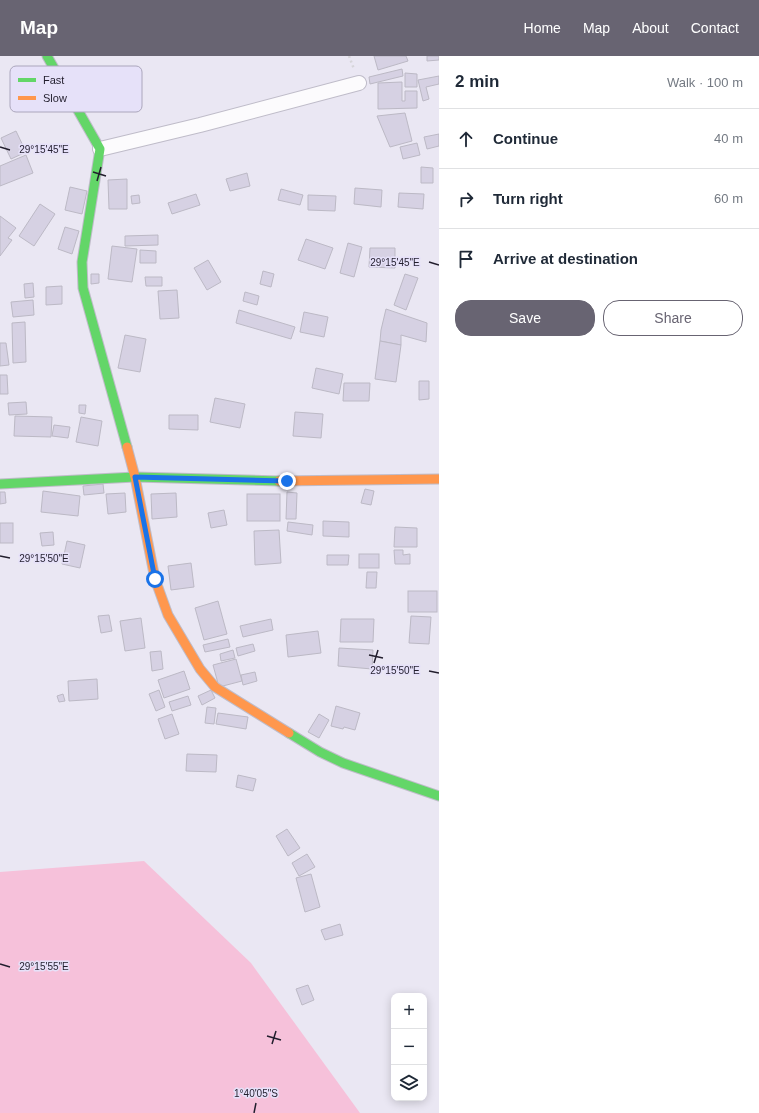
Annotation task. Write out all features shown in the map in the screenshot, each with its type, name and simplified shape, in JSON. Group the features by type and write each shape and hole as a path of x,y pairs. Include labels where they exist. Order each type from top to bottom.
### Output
{"street":[{"path":"47,56 53,66"},
{"path":"100,149 200,125 359,83"},
{"path":"79,112 100,149 82,262 83,288 135,477 155,579 168,614 200,669 215,687 320,752 343,763 393,782 439,796"},
{"path":"0,484 135,477 287,481 439,479"}],"shaded area":[{"path":"144,861 251,963 360,1113 0,1113 0,872"}],"building":[{"path":"374,56 406,56 408,61 378,70"},
{"path":"427,56 439,56 439,60 427,61"},
{"path":"402,69 403,76 370,84 369,77"},
{"path":"405,73 417,74 417,87 405,87"},
{"path":"439,76 439,84 426,87 429,99 423,101 418,80"},
{"path":"402,82 402,101 405,101 405,91 417,91 417,108 378,109 378,83"},
{"path":"405,113 412,141 390,147 377,116"},
{"path":"16,131 26,152 11,159 1,138"},
{"path":"439,134 439,146 427,149 424,137"},
{"path":"417,143 420,155 403,159 400,147"},
{"path":"26,155 33,173 0,186 0,166"},
{"path":"421,167 433,168 433,183 421,183"},
{"path":"247,173 250,186 230,191 226,179"},
{"path":"127,179 127,209 109,209 108,180"},
{"path":"70,187 87,191 82,214 65,210"},
{"path":"355,188 382,190 381,207 354,204"},
{"path":"281,189 303,195 300,205 278,200"},
{"path":"399,193 424,194 423,209 398,207"},
{"path":"196,194 200,205 172,214 168,203"},
{"path":"139,195 140,203 132,204 131,196"},
{"path":"308,195 336,196 335,211 308,210"},
{"path":"40,204 55,214 34,246 19,236"},
{"path":"0,216 16,228 8,238 12,240 0,256"},
{"path":"65,227 79,231 72,254 58,249"},
{"path":"158,235 158,245 125,246 125,236"},
{"path":"306,239 333,248 325,269 298,260"},
{"path":"348,243 362,247 354,277 340,273"},
{"path":"112,246 137,249 132,282 108,279"},
{"path":"370,248 395,248 395,268 369,267"},
{"path":"140,250 156,251 156,263 140,263"},
{"path":"208,260 221,282 207,290 194,268"},
{"path":"263,271 274,274 271,287 260,284"},
{"path":"91,274 99,274 99,283 91,284"},
{"path":"405,274 418,278 406,310 394,305"},
{"path":"145,277 162,277 162,286 146,286"},
{"path":"33,283 34,297 25,298 24,284"},
{"path":"62,286 62,304 46,305 46,287"},
{"path":"177,290 179,318 160,319 158,291"},
{"path":"245,292 259,296 257,305 243,301"},
{"path":"33,300 34,315 13,317 11,302"},
{"path":"386,309 427,323 426,342 401,335 401,345 380,341"},
{"path":"239,310 295,327 291,339 236,323"},
{"path":"304,312 328,317 324,337 300,332"},
{"path":"25,322 26,362 13,363 12,323"},
{"path":"125,335 146,339 140,372 118,368"},
{"path":"380,341 401,345 396,382 375,379"},
{"path":"0,343 6,343 9,365 0,366"},
{"path":"316,368 343,374 339,394 312,388"},
{"path":"0,375 7,375 8,394 0,394"},
{"path":"419,381 429,381 429,399 419,400"},
{"path":"344,383 370,383 369,401 343,401"},
{"path":"215,398 245,404 240,428 210,422"},
{"path":"26,402 27,414 9,415 8,403"},
{"path":"79,405 86,405 85,414 79,413"},
{"path":"295,412 323,414 321,438 293,436"},
{"path":"169,415 198,415 198,430 169,429"},
{"path":"15,416 52,417 51,437 14,436"},
{"path":"81,417 102,421 98,446 76,442"},
{"path":"54,425 70,427 68,438 52,436"},
{"path":"103,484 104,493 84,495 83,486"},
{"path":"365,489 374,491 371,505 361,503"},
{"path":"43,491 80,496 78,516 41,512"},
{"path":"0,492 5,492 6,503 0,504"},
{"path":"287,492 297,493 296,519 286,519"},
{"path":"125,493 126,512 108,514 106,494"},
{"path":"176,493 177,517 152,519 151,494"},
{"path":"247,494 280,494 280,521 247,521"},
{"path":"224,510 227,525 211,528 208,513"},
{"path":"323,521 349,522 349,537 323,536"},
{"path":"288,522 313,525 312,535 287,531"},
{"path":"0,523 13,523 13,543 0,543"},
{"path":"395,527 417,528 417,547 394,547"},
{"path":"279,530 281,563 255,565 254,531"},
{"path":"53,532 54,545 42,546 40,533"},
{"path":"67,541 85,545 80,568 62,564"},
{"path":"394,550 403,550 403,555 410,554 410,564 395,564"},
{"path":"359,554 379,554 379,568 359,568"},
{"path":"327,555 349,555 348,565 327,565"},
{"path":"191,563 194,587 171,590 168,566"},
{"path":"367,572 377,572 376,588 366,588"},
{"path":"408,591 437,591 437,612 408,612"},
{"path":"218,601 227,634 204,640 195,608"},
{"path":"109,615 112,631 101,633 98,616"},
{"path":"411,616 431,617 429,644 409,643"},
{"path":"141,618 145,648 125,651 120,621"},
{"path":"271,619 273,630 243,637 240,626"},
{"path":"341,619 374,619 373,642 340,642"},
{"path":"318,631 321,653 288,657 286,635"},
{"path":"228,639 230,647 205,652 203,645"},
{"path":"253,644 255,651 238,656 236,648"},
{"path":"339,648 373,650 372,669 338,666"},
{"path":"233,650 235,658 221,661 220,654"},
{"path":"161,651 163,669 152,671 150,652"},
{"path":"236,659 242,681 219,687 213,665"},
{"path":"184,671 190,689 164,698 158,680"},
{"path":"255,672 257,681 243,685 241,675"},
{"path":"97,679 98,699 69,701 68,681"},
{"path":"159,690 165,707 156,711 149,694"},
{"path":"211,690 215,698 202,705 198,696"},
{"path":"63,694 65,701 59,702 57,696"},
{"path":"188,696 191,705 172,711 169,702"},
{"path":"336,706 360,713 355,730 331,726"},
{"path":"207,707 216,708 214,724 205,723"},
{"path":"218,713 248,717 246,729 216,724"},
{"path":"172,714 179,734 165,739 158,719"},
{"path":"319,714 329,720 319,738 308,732"},
{"path":"187,754 217,755 216,772 186,771"},
{"path":"238,775 256,779 253,791 236,787"},
{"path":"287,829 300,848 288,856 276,836"},
{"path":"307,854 315,867 299,876 292,863"},
{"path":"311,874 320,907 305,912 296,878"},
{"path":"340,924 343,935 325,940 321,930"},
{"path":"308,985 314,1000 302,1005 296,989"}],"traffic: fast":[{"path":"47,56 53,66"},
{"path":"79,112 100,149 82,262 83,288 127,447"},
{"path":"0,484 135,477 279,481"},
{"path":"289,733 320,752 343,763 439,796"}],"traffic: slow":[{"path":"127,447 135,477 155,579 168,615 200,669 215,687 289,733"},
{"path":"279,481 439,479"}],"route":[{"path":"155,579 135,477 287,481"}]}
